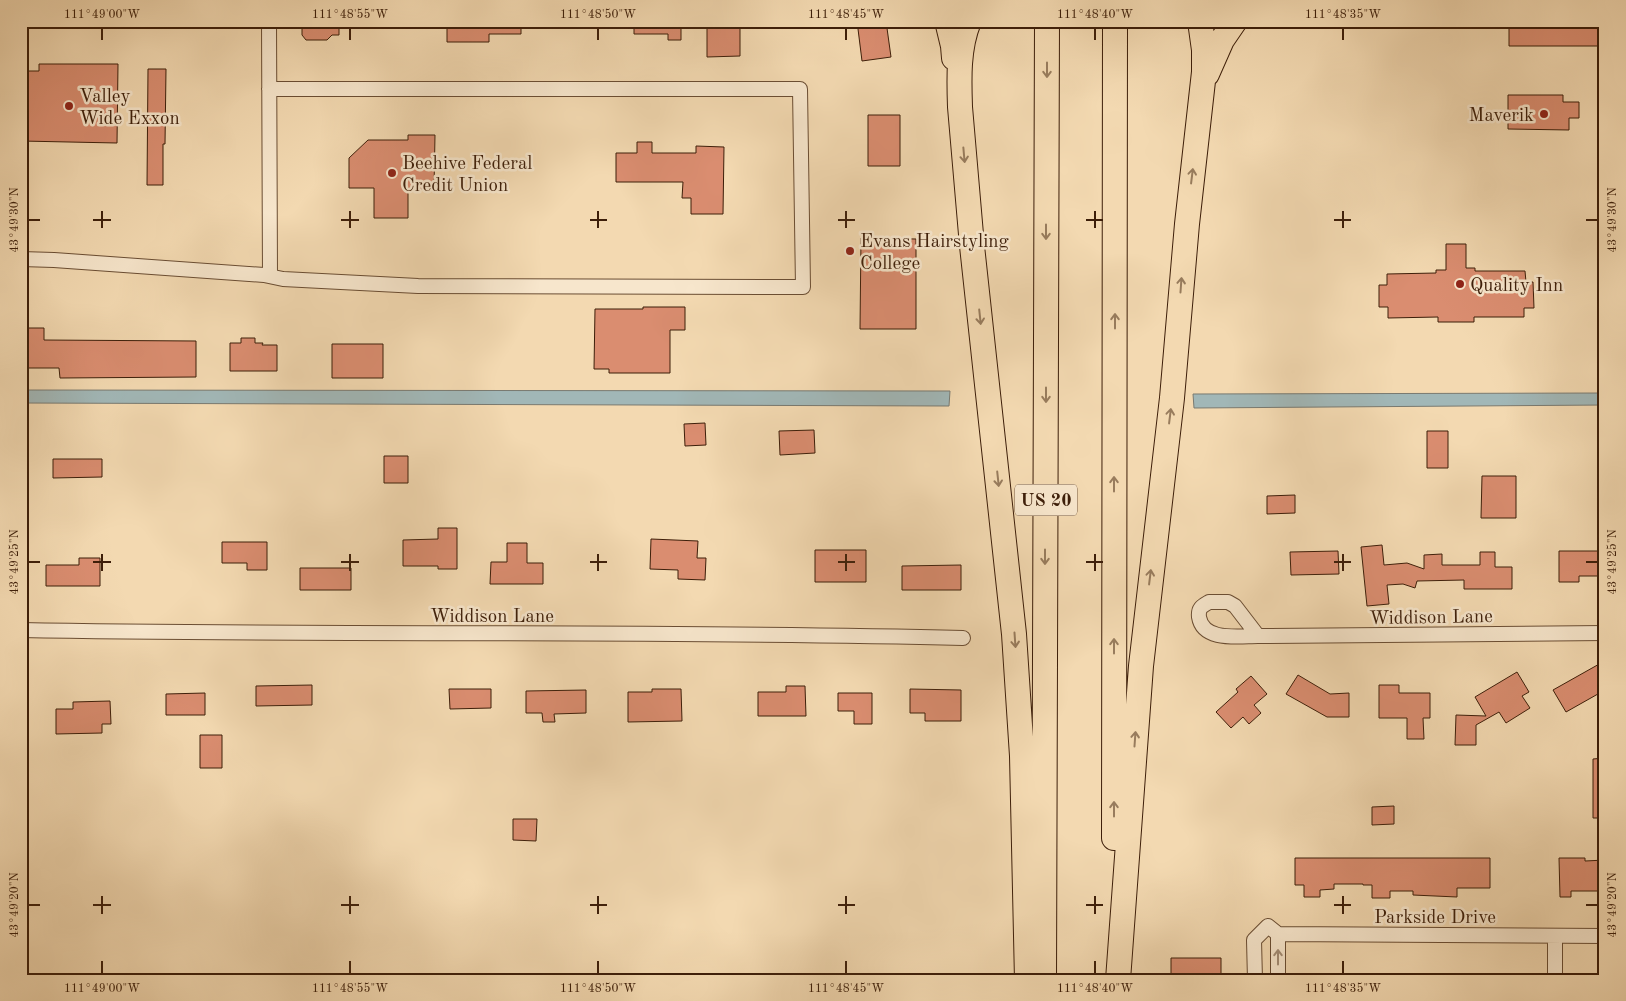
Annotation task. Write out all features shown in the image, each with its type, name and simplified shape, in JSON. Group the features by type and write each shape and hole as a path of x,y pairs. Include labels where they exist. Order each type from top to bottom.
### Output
{"highway":[{"path":"947,21 953,46 960,107 972,246 1014,634 1022,756 1027,980"},
{"path":"960,107 960,67 964,37 969,21"},
{"name":"US 20","path":"1044,980 1047,21"},
{"path":"1113,980 1115,21"},
{"path":"1118,980 1141,666 1172,398 1187,224 1202,93 1204,50 1200,21"},
{"path":"1202,93 1213,57 1235,21"}],"street":[{"path":"269,21 270,276"},
{"path":"21,259 270,276 283,279 418,286 803,288 800,89 269,89"},
{"name":"Widdison Lane","path":"21,630 401,634 740,634 964,638"},
{"name":"Widdison Lane","path":"1258,636 1605,633"},
{"path":"1256,980 1254,940 1273,930 1278,980"},
{"name":"Parkside Drive","path":"1273,930 1605,936"},
{"path":"1555,936 1555,980"}],"shaded area":[{"path":"21,390 950,391 949,406 21,403"},
{"path":"1605,393 1605,405 1194,408 1193,394"}],"building":[{"path":"302,21 339,21 339,35 332,35 327,40 306,40 302,35"},
{"path":"447,21 521,21 521,34 489,34 489,42 447,42"},
{"path":"634,21 681,21 681,40 668,40 668,34 634,34"},
{"path":"707,21 740,21 740,56 707,57"},
{"path":"857,21 886,21 891,57 862,61"},
{"path":"1509,28 1601,28 1601,46 1509,46"},
{"name":"Valley Wide Exxon","path":"39,64 118,64 117,143 21,141 21,71 39,71"},
{"path":"148,69 166,69 163,185 147,185"},
{"path":"1508,95 1563,95 1563,102 1579,102 1579,118 1569,118 1569,130 1508,129"},
{"path":"868,115 900,115 900,166 868,166"},
{"name":"Beehive Federal Credit Union","path":"408,135 435,135 434,189 408,189 408,218 374,218 374,188 349,188 349,158 368,140 408,140"},
{"path":"637,142 652,142 652,153 696,153 696,146 724,147 723,214 691,214 691,198 682,198 683,182 616,182 616,153 637,153"},
{"path":"861,238 916,239 916,329 860,329"},
{"name":"Quality Inn","path":"1446,244 1466,244 1466,268 1475,268 1475,271 1525,271 1526,282 1533,282 1534,308 1524,308 1524,317 1474,317 1474,322 1438,322 1438,317 1388,318 1388,307 1379,307 1379,285 1387,285 1387,274 1436,273 1436,270 1446,270"},
{"path":"643,307 685,307 685,330 670,330 670,373 609,373 609,369 594,369 595,309 643,309"},
{"path":"21,328 44,328 44,340 196,341 196,377 60,378 59,368 21,368"},
{"path":"241,338 255,338 255,343 263,343 262,345 277,345 277,371 230,371 230,343 241,343"},
{"path":"332,344 383,344 383,378 332,378"},
{"path":"705,423 706,445 685,446 684,424"},
{"path":"814,430 815,453 780,455 779,431"},
{"path":"1427,431 1448,431 1448,468 1427,468"},
{"path":"384,456 408,456 408,483 384,483"},
{"path":"53,459 102,459 102,477 53,478"},
{"path":"1482,476 1516,476 1516,518 1481,518"},
{"path":"1295,495 1295,513 1267,514 1267,496"},
{"path":"438,528 457,528 457,569 438,569 438,566 403,566 403,540 438,539"},
{"path":"651,539 698,541 697,558 706,558 705,580 678,579 678,570 650,569"},
{"path":"222,542 267,542 267,570 247,570 247,563 222,563"},
{"path":"507,543 527,543 527,563 543,563 543,584 490,584 491,562 507,562"},
{"path":"1382,545 1384,565 1407,563 1424,569 1424,555 1442,554 1442,565 1480,565 1480,552 1495,552 1495,567 1512,567 1512,589 1464,589 1464,580 1417,581 1415,588 1403,584 1387,585 1389,604 1367,606 1361,547"},
{"path":"815,550 866,550 866,582 815,582"},
{"path":"1338,551 1339,574 1291,575 1290,552"},
{"path":"1559,551 1605,551 1605,576 1579,576 1579,582 1559,582"},
{"path":"79,558 100,558 100,586 46,586 46,565 79,565"},
{"path":"961,565 961,590 902,590 902,566"},
{"path":"300,568 351,568 351,590 300,590"},
{"path":"1601,663 1605,669 1605,690 1566,712 1553,690"},
{"path":"1517,672 1529,692 1522,696 1530,708 1506,723 1499,712 1476,725 1476,745 1455,745 1456,715 1486,716 1475,697"},
{"path":"1298,675 1330,694 1349,693 1349,717 1327,717 1286,694"},
{"path":"1251,676 1267,694 1254,705 1261,713 1249,724 1243,717 1231,728 1216,712 1238,692 1236,689"},
{"path":"312,685 312,705 256,706 256,686"},
{"path":"1379,685 1399,685 1399,693 1430,693 1430,718 1423,718 1424,739 1407,739 1407,718 1379,718"},
{"path":"786,686 805,686 806,716 758,716 758,692 786,692"},
{"path":"449,689 491,689 491,708 450,709"},
{"path":"652,689 681,689 682,721 628,722 628,692 652,692"},
{"path":"910,689 961,690 961,721 925,721 925,713 910,713"},
{"path":"586,690 586,713 554,714 555,722 543,722 542,713 526,713 526,691"},
{"path":"205,693 205,715 166,715 166,694"},
{"path":"838,693 872,693 872,724 854,724 854,711 838,711"},
{"path":"110,701 111,724 102,724 102,733 56,734 56,709 73,709 73,702"},
{"path":"200,735 222,735 222,768 200,768"},
{"path":"1605,758 1605,818 1593,818 1593,759"},
{"path":"1394,806 1394,824 1372,825 1372,807"},
{"path":"513,819 537,819 536,841 513,840"},
{"path":"1295,858 1490,858 1490,888 1457,888 1457,897 1413,895 1413,891 1390,891 1390,898 1372,898 1372,885 1334,884 1334,889 1320,890 1320,897 1304,897 1304,885 1295,885"},
{"path":"1559,858 1585,858 1585,861 1605,860 1605,891 1571,891 1571,897 1560,897"},
{"path":"1171,958 1221,958 1221,980 1171,980"}],"place":[{"name":"Valley Wide Exxon","path":"69,106"},
{"name":"Maverik","path":"1544,114"},
{"name":"Beehive Federal Credit Union","path":"392,173"},
{"name":"Evans Hairstyling College","path":"850,251"},
{"name":"Quality Inn","path":"1460,284"}]}
